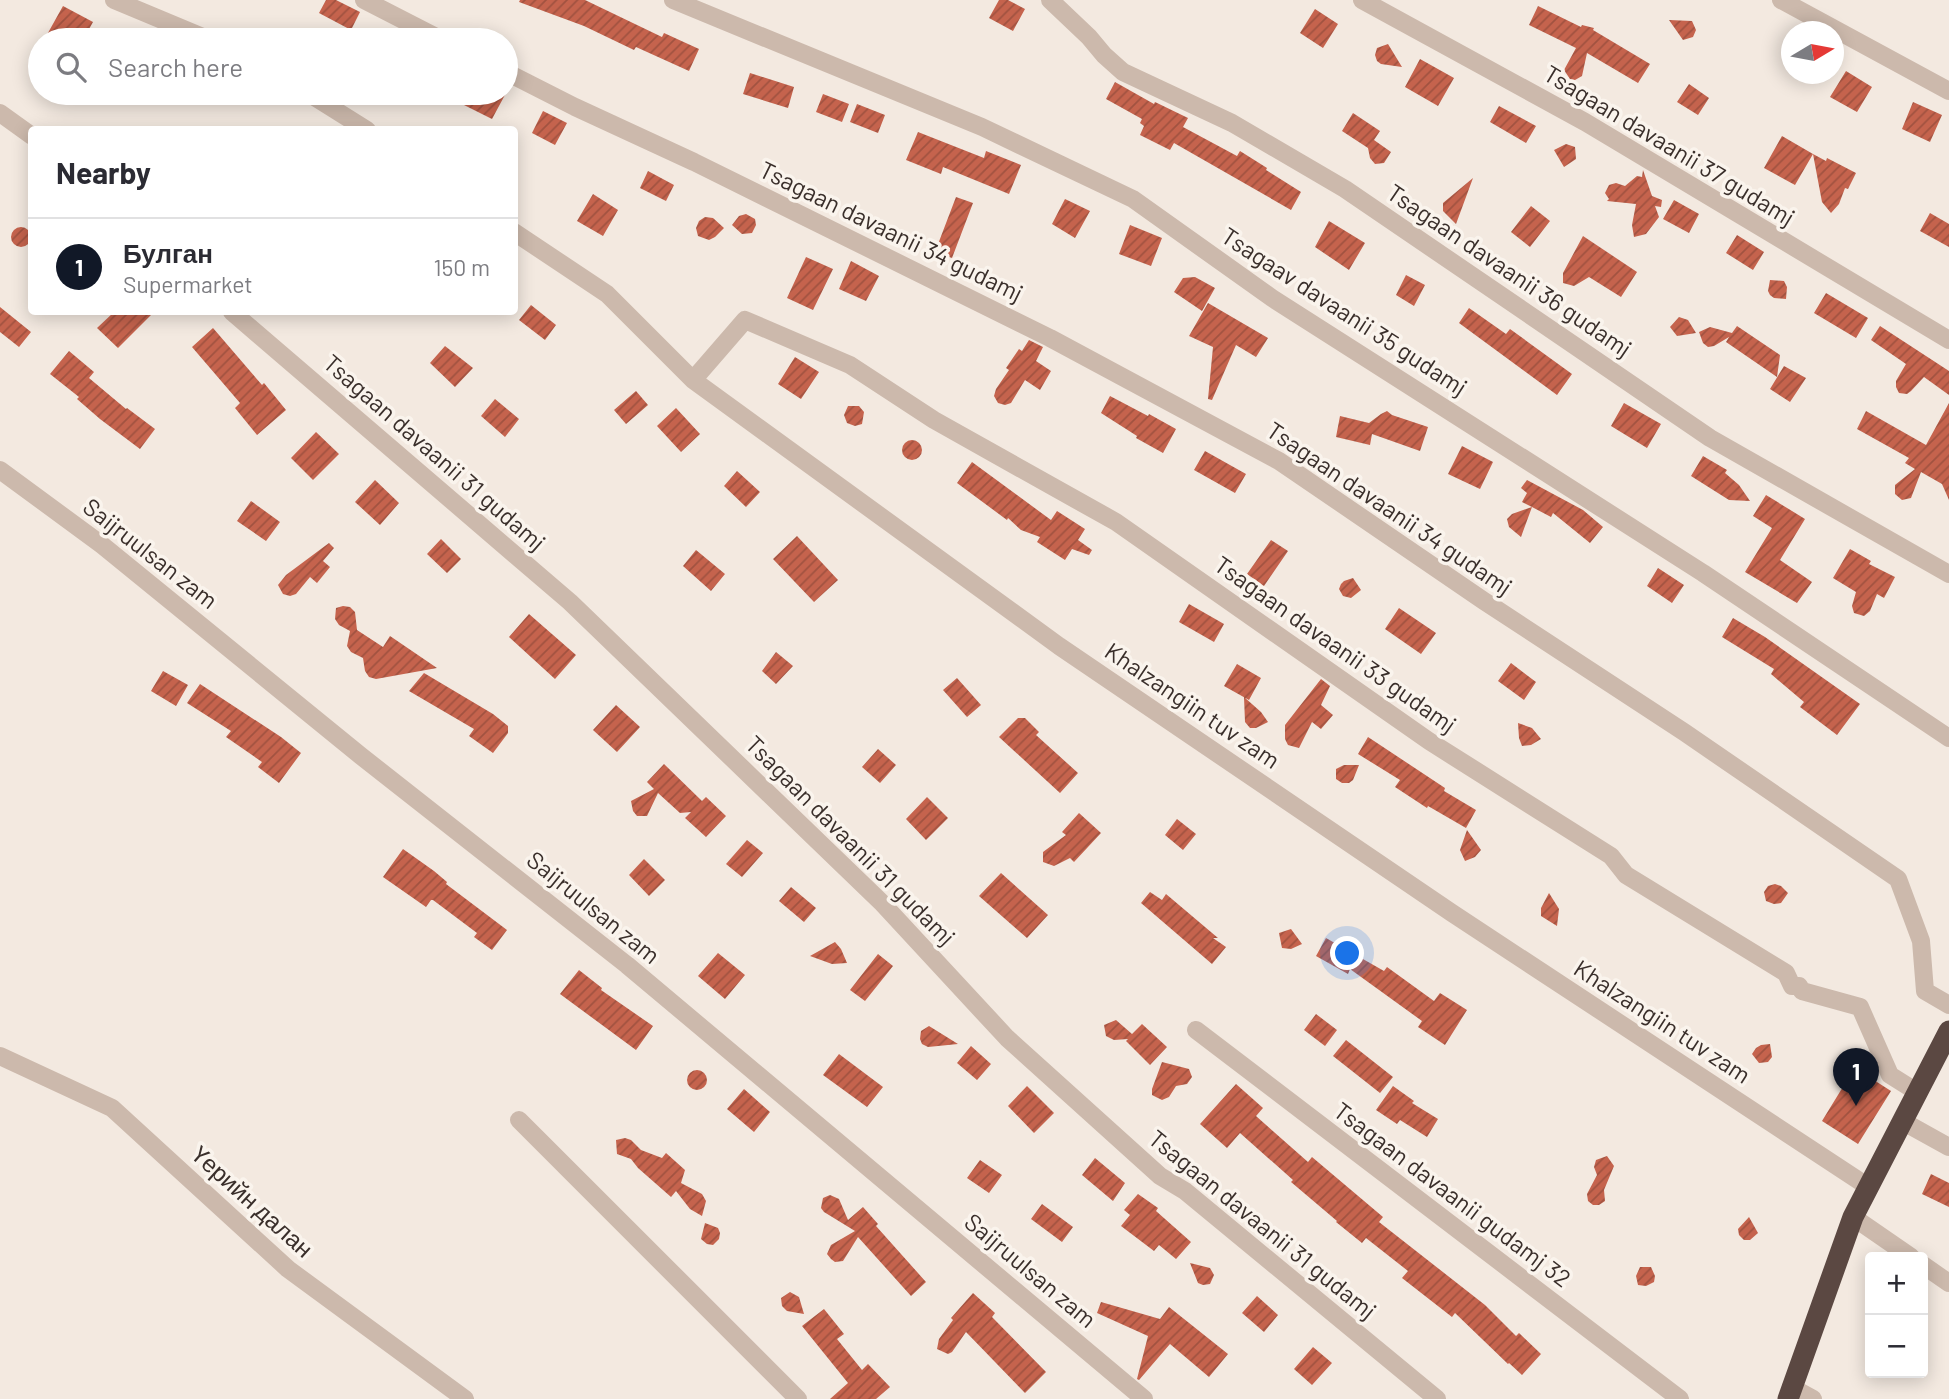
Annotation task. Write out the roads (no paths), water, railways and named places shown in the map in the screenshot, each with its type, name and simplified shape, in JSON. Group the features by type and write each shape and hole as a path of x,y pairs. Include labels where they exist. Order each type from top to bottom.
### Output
{"highway":[{"path":"1790,1393 1853,1217 1949,1031"}],"street":[{"path":"114,0 181,28"},
{"path":"364,0 419,28"},
{"name":"Tsagaav davaanii 35 gudamj","path":"673,0 982,128 1133,200 1272,298 1692,565 1949,738"},
{"name":"Tsagaan davaanii 36 gudamj","path":"1050,0 1123,72 1232,123 1345,189 1710,438 1949,574"},
{"name":"Tsagaan davaanii 37 gudamj","path":"1362,0 1585,122 1949,340"},
{"path":"1781,0 1949,91"},
{"name":"Tsagaan davaanii 34 gudamj","path":"518,78 707,168 1050,338 1279,461 1898,879 1921,942 1925,991 1949,1005"},
{"path":"327,105 361,126"},
{"path":"0,113 28,132"},
{"name":"Khalzangiin tuv zam","path":"518,235 607,294 693,380 1059,646 1441,905 1867,1186"},
{"name":"Tsagaan davaanii 31 gudamj","path":"235,315 570,602 881,902 1007,1038 1149,1167 1185,1191 1437,1399"},
{"name":"Tsagaan davaanii 33 gudamj","path":"693,380 745,320 850,365 934,420 1116,522 1429,741 1611,856 1626,875 1786,973 1792,986 1860,1007 1890,1075 1917,1092"},
{"name":"Saijruulsan zam","path":"0,470 102,545 361,756 626,965 1144,1399"},
{"name":"Tsagaan davaanii gudamj 32","path":"1196,1030 1680,1399"},
{"name":"Үерийн далан","path":"0,1056 112,1108 288,1269 465,1399"},
{"path":"519,1119 798,1399"},
{"path":"1902,1121 1949,1147"},
{"path":"1853,1217 1904,1252"},
{"path":"1928,1268 1949,1283"},
{"path":"1790,1393 1813,1399"}],"place":[{"name":"Булган","path":"1856,1106"}]}
